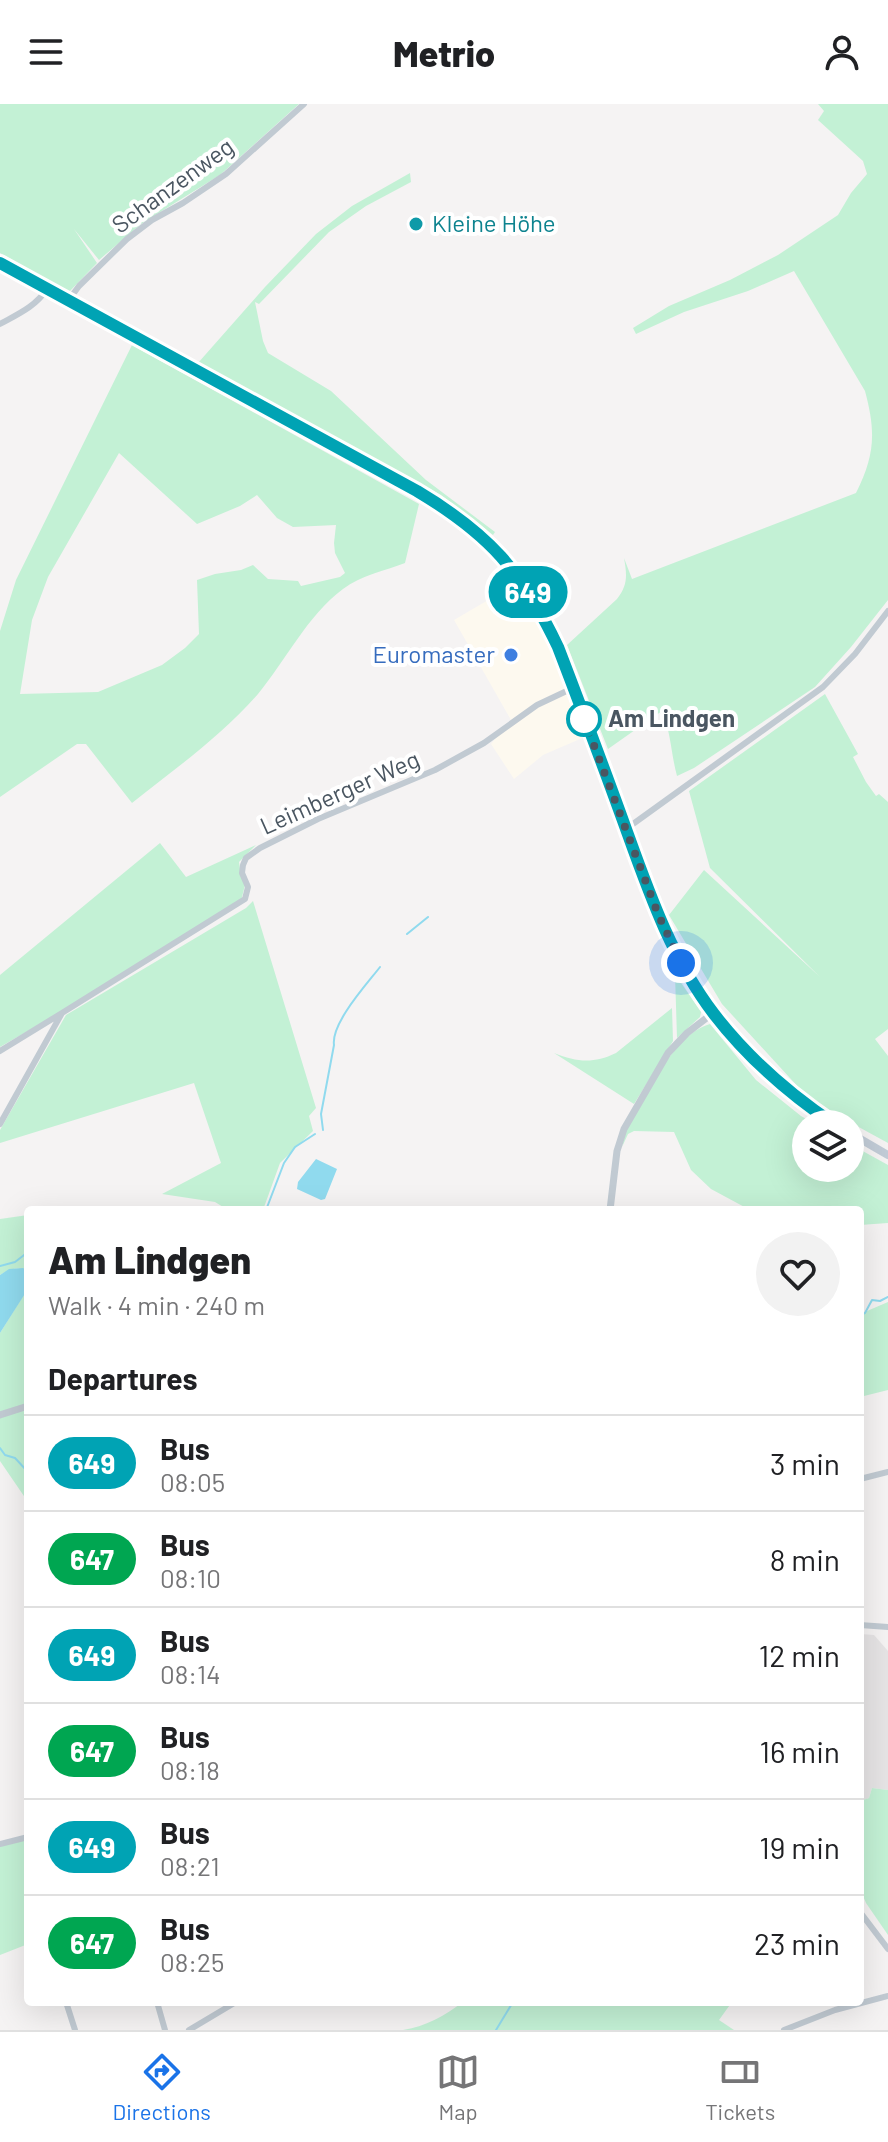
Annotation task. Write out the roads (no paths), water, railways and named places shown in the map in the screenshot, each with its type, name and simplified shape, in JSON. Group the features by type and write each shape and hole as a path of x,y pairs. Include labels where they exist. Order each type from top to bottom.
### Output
{"main road":[{"path":"0,264 417,491 464,522 495,549 522,580 542,614 675,951 713,1013 738,1044 778,1083 815,1110"},
{"path":"864,1141 888,1155"}],"street":[{"name":"Schanzenweg","path":"68,301 127,239 226,174 304,104"},
{"path":"0,324 31,307 47,289"},
{"path":"626,829 823,687 855,654 888,611"},
{"name":"Leimberger Weg","path":"0,1124 62,1013 245,899 248,887 242,873 246,858 318,819 435,770 484,743 537,705 573,688"},
{"path":"0,1051 62,1013"},
{"path":"610,1206 617,1151 624,1129 668,1053 713,1013"},
{"path":"0,1415 24,1407"},
{"path":"864,1478 888,1472"},
{"path":"864,1625 888,1627"},
{"path":"0,1844 24,1838"},
{"path":"864,1917 888,1949"},
{"path":"864,2002 888,1996"},
{"path":"67,2006 75,2030"},
{"path":"158,2006 165,2030"},
{"path":"189,2030 229,2006"},
{"path":"784,2030 850,2006"}],"water":[{"path":"316,1159 337,1169 325,1199 321,1200 297,1189 298,1182"},
{"path":"9,1269 24,1269 24,1295 0,1333 0,1275"}],"waterway":[{"path":"407,934 428,917"},
{"path":"323,1130 321,1114 338,1026 380,967"},
{"path":"268,1206 284,1163 295,1147 315,1134"},
{"path":"0,1266 15,1262 24,1255"},
{"path":"864,1313 872,1300 880,1301 888,1297"},
{"path":"0,1448 24,1468"},
{"path":"496,2030 511,2006"}],"place":[{"name":"Kleine Höhe","path":"416,224"},
{"name":"Euromaster","path":"511,655"},
{"name":"Am Lindgen","path":"584,719"}]}
